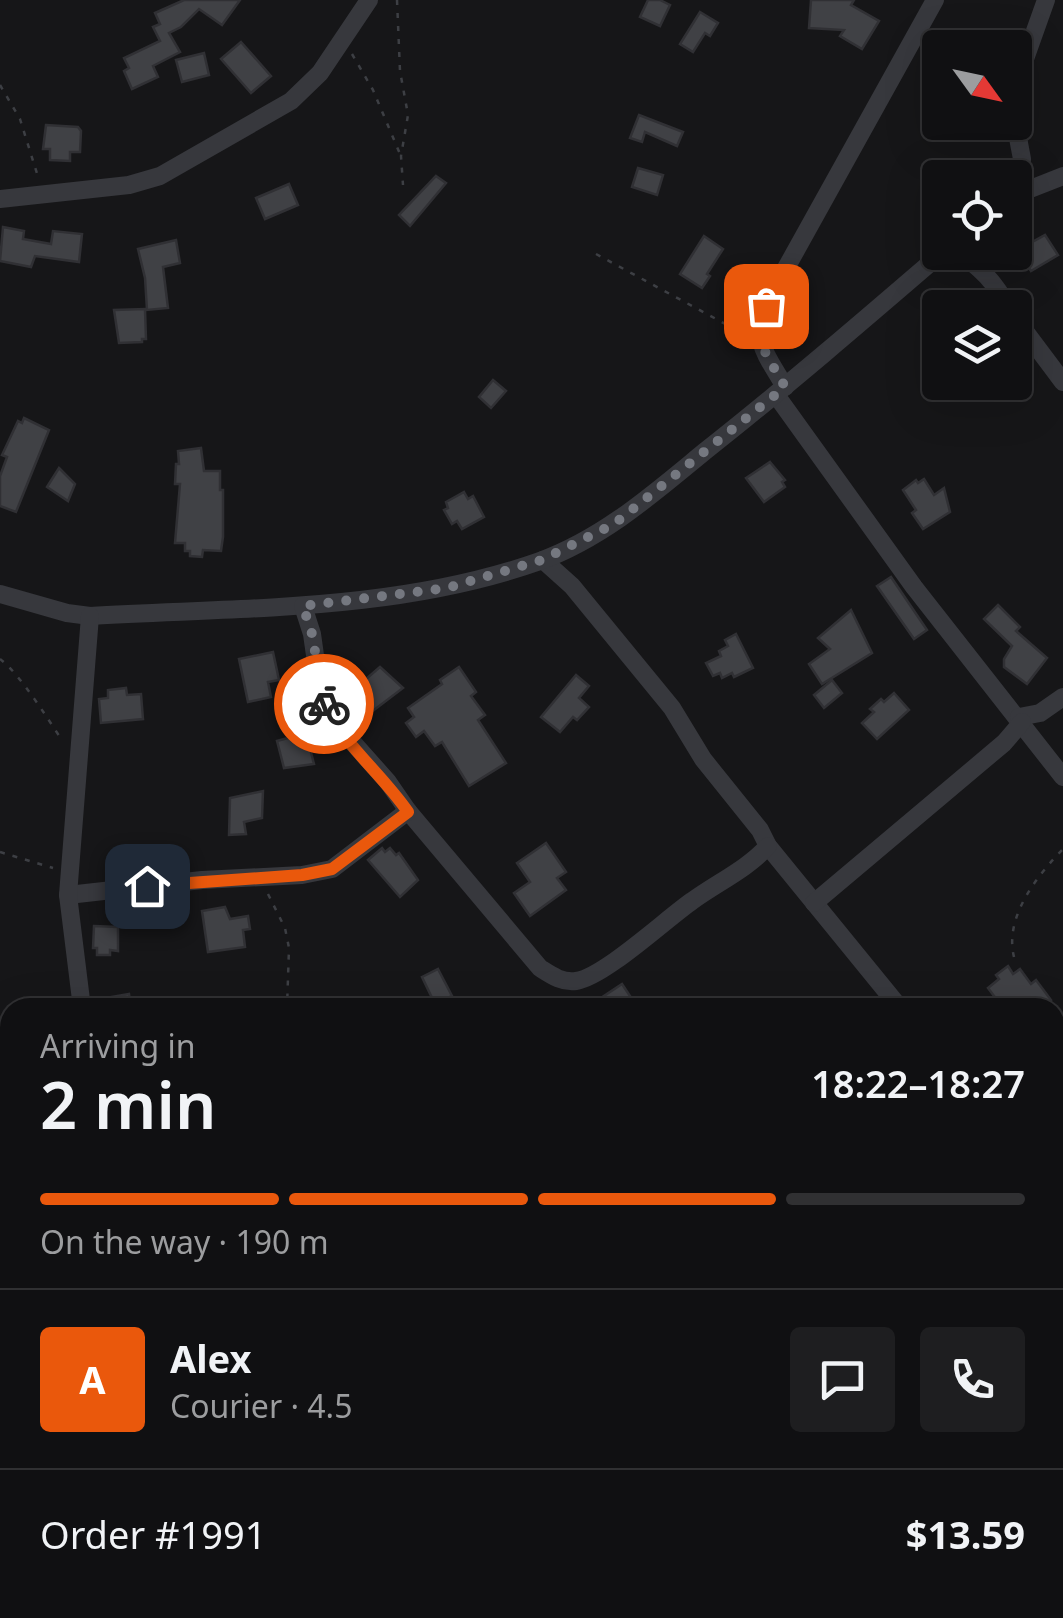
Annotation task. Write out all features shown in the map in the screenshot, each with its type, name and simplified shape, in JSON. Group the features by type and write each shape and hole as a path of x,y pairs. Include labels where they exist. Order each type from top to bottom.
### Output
{"street":[{"path":"0,199 129,185 160,176 291,101 320,73 369,0"},
{"path":"935,0 766,306 758,333 794,416 914,587 1063,777"},
{"path":"1032,39 1046,0"},
{"path":"1032,188 1063,176"},
{"path":"0,596 90,616 303,606 447,588 542,560 614,524 780,391 922,270"},
{"path":"983,270 999,290"},
{"path":"1032,341 1063,382"},
{"path":"542,560 572,586 672,708 768,846 892,998"},
{"path":"303,606 312,634 320,698 331,718 540,968 556,978 574,982 613,961 692,900 749,865 768,846"},
{"path":"81,998 68,895 90,616"},
{"path":"814,903 1004,744 1020,719 1040,713 1063,697"},
{"path":"68,895 332,869 408,812"}],"path":[{"path":"397,0 400,71 408,115 401,156 402,185"},
{"path":"346,38 401,156"},
{"path":"0,85 20,119 44,195"},
{"path":"596,254 718,317 760,344"},
{"path":"0,659 16,670 34,703 77,763"},
{"path":"1014,957 1009,940 1014,922 1046,865 1063,849"},
{"path":"0,852 70,871"},
{"path":"264,878 289,948 286,998"}],"building":[{"path":"184,0 240,0 222,25 199,9 169,33 180,52 153,66 158,77 132,89 124,71 129,68 124,58 160,41 153,27 160,24 155,13"},
{"path":"648,0 670,5 660,26 640,17"},
{"path":"811,0 854,0 851,5 879,21 862,49 840,36 844,30 809,28"},
{"path":"700,12 718,23 710,36 705,33 693,52 680,44"},
{"path":"241,42 271,76 251,93 221,59"},
{"path":"204,53 209,75 182,82 176,60"},
{"path":"639,115 683,132 677,146 645,132 642,142 630,138"},
{"path":"46,125 78,127 80,152 70,152 70,161 50,160 50,149 43,149"},
{"path":"638,168 663,175 657,195 632,187"},
{"path":"436,176 446,183 410,226 399,215"},
{"path":"289,184 298,205 265,219 256,198"},
{"path":"3,227 24,231 23,239 51,244 53,231 82,234 79,262 35,256 31,267 0,261"},
{"path":"1045,235 1058,255 1031,271 1032,242"},
{"path":"704,236 723,249 702,288 680,274"},
{"path":"176,240 180,263 163,267 168,308 147,310 138,249"},
{"path":"145,309 146,339 119,343 114,310"},
{"path":"493,380 506,391 491,408 479,397"},
{"path":"24,418 49,430 16,512 0,506 0,476 7,457 2,455 18,421 22,423"},
{"path":"201,448 204,471 220,471 223,490 221,551 203,550 202,557 190,556 185,543 175,543 180,484 175,484 178,451"},
{"path":"770,462 785,480 785,487 764,502 746,478"},
{"path":"59,468 75,484 68,501 47,487"},
{"path":"924,479 934,495 944,488 950,512 923,529 903,490"},
{"path":"464,492 468,499 473,496 484,517 462,529 457,521 452,524 444,510 448,508 446,502"},
{"path":"891,577 927,630 914,639 877,586"},
{"path":"998,605 1020,627 1016,631 1047,658 1027,684 1004,667 1012,646 984,619"},
{"path":"851,610 872,653 822,684 809,664 830,649 818,638"},
{"path":"736,634 753,668 734,677 732,673 722,678 720,673 713,676 706,663 721,656 719,651 728,646 725,640"},
{"path":"273,652 279,680 268,682 271,697 248,702 239,659"},
{"path":"380,667 403,688 370,713 356,696 363,689 359,685"},
{"path":"459,667 476,692 471,696 485,715 478,720 506,763 469,786 442,742 435,746 424,731 416,737 406,723 414,717 408,708"},
{"path":"576,675 589,686 579,698 589,707 560,732 541,717"},
{"path":"832,680 842,693 824,708 814,695"},
{"path":"126,688 127,695 141,694 143,719 101,723 99,699 108,698 108,690"},
{"path":"894,693 909,710 877,739 862,723 874,712 870,709"},
{"path":"306,733 314,764 284,768 277,741"},
{"path":"263,791 262,818 244,822 246,834 229,835 230,798"},
{"path":"546,843 566,872 557,878 566,890 530,916 514,893 530,882 517,863"},
{"path":"382,848 399,853 418,880 400,897 368,860"},
{"path":"225,907 230,919 248,916 250,929 243,930 245,947 208,952 202,911"},
{"path":"94,926 118,927 118,951 97,955 97,948 93,948"},
{"path":"1008,966 1013,974 1020,969 1031,984 1036,980 1050,998 996,998 988,988 999,979 996,975"},
{"path":"438,969 452,996 432,998 422,977"},
{"path":"622,984 631,998 601,998"}],"way so far":[{"path":"324,704 303,606 447,588 542,560 614,524 785,387 760,344 758,333 766,306"}],"route":[{"path":"147,886 302,875 332,869 408,812 388,782 340,732 324,704"}]}
